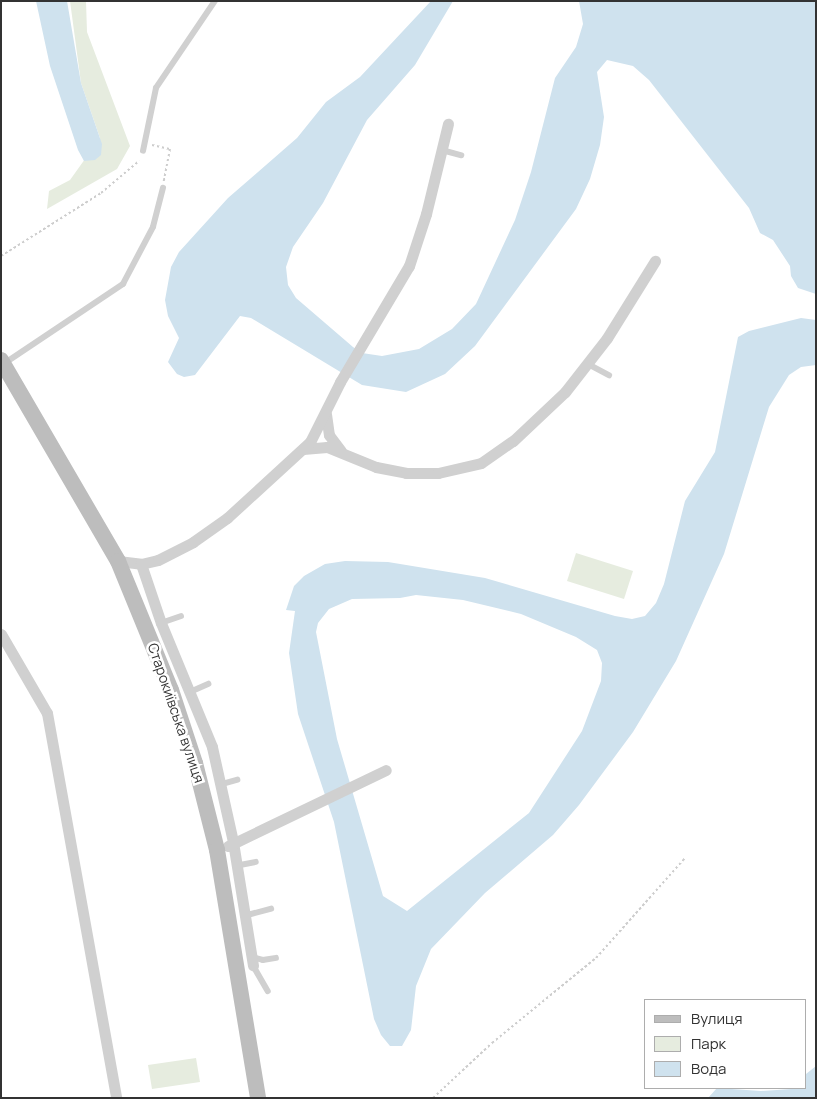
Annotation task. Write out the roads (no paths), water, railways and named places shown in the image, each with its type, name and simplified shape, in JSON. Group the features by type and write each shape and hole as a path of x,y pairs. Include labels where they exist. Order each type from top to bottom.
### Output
{"street":[{"path":"118,561 141,564 158,560 211,531 287,460 310,442 409,266 426,214 448,124"},
{"path":"287,460 312,446 343,453 376,467 406,473 438,473 470,468 493,456 514,441 565,392 591,357 655,261"},
{"name":"Старокиївська вулиця","path":"2,362 118,561 174,700 195,763 217,850 258,1098"},
{"path":"326,412 329,435 343,453"},
{"path":"141,564 161,623 210,741 233,842 235,866 252,961"},
{"path":"1,634 48,713 116,1098"},
{"path":"217,850 310,809 386,770"}],"lane":[{"path":"143,150 156,88 215,1"},
{"path":"442,150 461,155"},
{"path":"2,362 123,284 153,227 162,188"},
{"path":"591,357 609,375"},
{"path":"161,623 181,616"},
{"path":"190,692 208,684"},
{"path":"219,785 236,780"},
{"path":"235,866 256,862"},
{"path":"244,916 271,910"},
{"path":"268,991 252,961 276,958"}],"water":[{"path":"36,1 67,1 81,83 102,144 101,155 95,160 84,161 78,150 50,66"},
{"path":"431,1 453,1 415,65 367,120 323,203 293,247 286,267 288,285 296,298 353,347 362,353 382,356 419,349 452,329 476,304 515,220 531,172 555,78 576,47 583,24 579,1 816,1 816,294 798,288 791,276 790,266 773,240 760,233 749,208 649,80 633,66 607,60 597,72 604,117 600,145 590,179 576,209 475,346 445,374 406,392 362,385 251,318 240,316 195,375 184,377 177,374 168,362 179,338 168,316 165,300 171,267 179,252 228,198 297,138 326,102 360,77"},
{"path":"801,318 816,320 816,365 801,367 789,375 769,407 724,554 676,661 633,732 579,805 553,835 485,893 431,949 416,986 411,1030 402,1046 390,1046 381,1035 374,1019 334,822 298,714 289,653 295,611 286,610 294,586 304,576 325,564 345,561 388,562 485,578 615,616 632,619 645,616 656,603 664,584 685,501 715,452 738,337 749,331","holes":["416,595 463,600 521,614 576,637 597,650 602,663 601,681 582,731 529,813 407,911 383,896 337,739 316,632 318,623 329,609 352,599 400,598"]},
{"path":"816,1066 816,1098 708,1098 716,1089 761,1091 807,1089 807,1073"}]}
